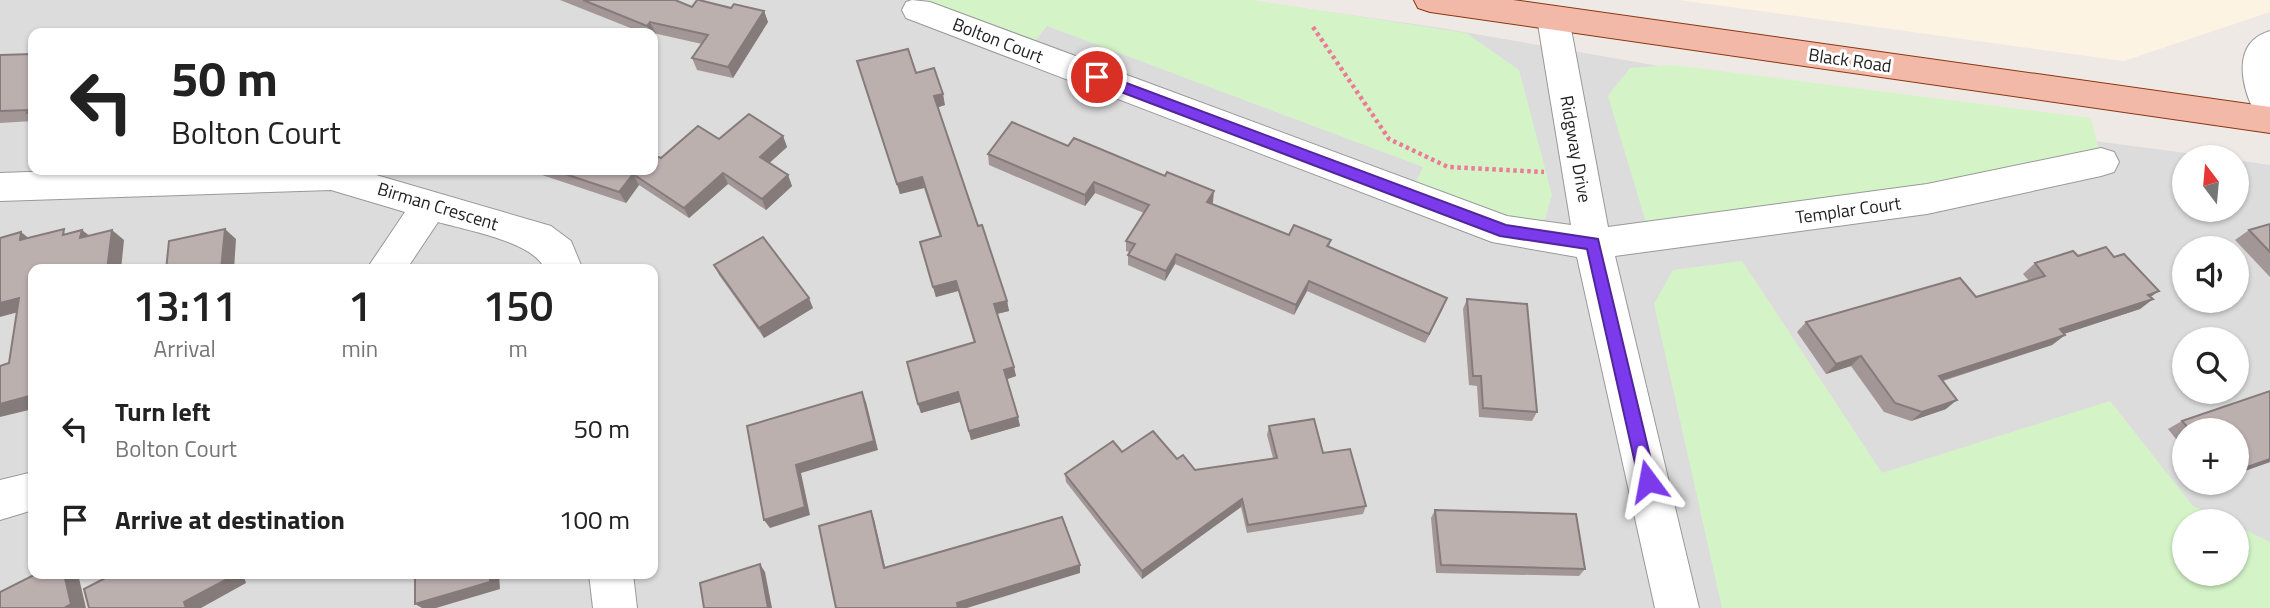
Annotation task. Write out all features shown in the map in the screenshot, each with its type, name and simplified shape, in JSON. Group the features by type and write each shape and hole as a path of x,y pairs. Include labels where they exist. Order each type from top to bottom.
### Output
{"main road":[{"name":"Black Road","path":"1430,0 2270,120"}],"street":[{"name":"Bolton Court","path":"918,10 1505,231 1593,244"},
{"name":"Ridgway Drive","path":"1553,18 1593,244 1677,608"},
{"path":"2270,43 2265,46 2257,65 2270,110"},
{"name":"Templar Court","path":"1593,244 1927,199 2101,162"},
{"name":"Birman Crescent","path":"0,187 331,176 538,237 558,252 562,264"},
{"path":"389,264 430,204"},
{"path":"0,500 28,492"},
{"path":"612,579 615,608"}],"path":[{"path":"1313,27 1389,139 1448,167 1547,172"}],"shaded area":[{"path":"0,0 1247,0 1441,28 2080,139 2172,151 2172,222 2249,222 2249,162 2270,165 2270,608 0,608"},
{"path":"1679,0 2270,0 2270,12 2124,61"},
{"path":"1047,26 1423,167 1412,190 1032,45"}],"green space":[{"path":"920,0 1252,0 1466,33 1519,70 1552,195 1545,219 1518,226"},
{"path":"1673,65 2091,118 2099,151 1923,191 1647,226 1608,96 1630,68"},
{"path":"1742,261 1882,473 2110,401 2172,479 2172,495 2184,495 2193,506 2200,509 2172,509 2172,586 2249,586 2249,532 2270,542 2270,608 1722,608 1654,304 1673,270"}],"building":[{"path":"583,0 675,0 692,7 699,0 731,8 734,4 764,11 728,67 692,58 708,35 650,22 647,26"},
{"path":"908,49 916,73 934,68 943,94 934,96 978,226 982,225 1007,301 994,304 1014,367 1004,370 1018,417 969,431 958,392 918,404 907,362 975,342 956,281 933,287 920,242 941,236 922,177 897,184 857,61"},
{"path":"28,54 28,110 0,111 0,55"},
{"path":"749,114 783,136 760,157 788,175 762,199 723,173 684,208 634,175 658,175 658,157 661,158 698,126 719,139"},
{"path":"1012,122 1068,146 1074,138 1165,176 1167,172 1214,191 1207,202 1289,235 1294,225 1331,240 1327,246 1447,298 1429,334 1309,281 1296,305 1176,254 1166,271 1128,255 1135,244 1126,241 1149,205 1094,182 1085,195 988,154"},
{"path":"568,175 632,175 619,192"},
{"path":"2270,224 2270,252 2249,230"},
{"path":"64,229 63,235 82,230 80,238 112,230 108,264 28,264 28,396 0,404 0,366 9,363 19,298 0,303 0,238 21,232 20,240"},
{"path":"225,229 222,264 167,264 169,241"},
{"path":"763,237 809,298 759,328 714,265"},
{"path":"2106,247 2114,257 2124,254 2159,291 2148,295 2153,299 2060,329 2065,335 1939,376 1957,400 1922,412 1895,403 1861,356 1836,364 1806,322 1960,278 1976,297 2045,276 2035,263 2073,251 2078,256"},
{"path":"1467,299 1527,304 1537,412 1483,408 1481,376 1473,376"},
{"path":"2270,391 2270,459 2249,466 2249,418 2191,418 2232,404 2249,404 2249,398"},
{"path":"862,392 874,441 796,465 805,507 764,520 747,426"},
{"path":"1314,419 1323,453 1350,449 1366,506 1248,525 1242,499 1142,571 1065,474 1113,441 1122,452 1153,431 1177,459 1183,455 1195,470 1277,458 1269,426"},
{"path":"1435,510 1576,514 1585,569 1441,565"},
{"path":"871,511 884,568 1062,517 1080,565 957,603 958,608 836,608 819,526"},
{"path":"760,564 768,608 704,608 700,583"},
{"path":"28,578 65,579 71,604 64,608 0,608 0,592"},
{"path":"103,579 227,579 184,602 186,608 89,608 84,589"},
{"path":"415,579 490,579 490,582 415,604"}],"route":[{"path":"1097,77 1505,231 1593,244 1648,481"}]}
